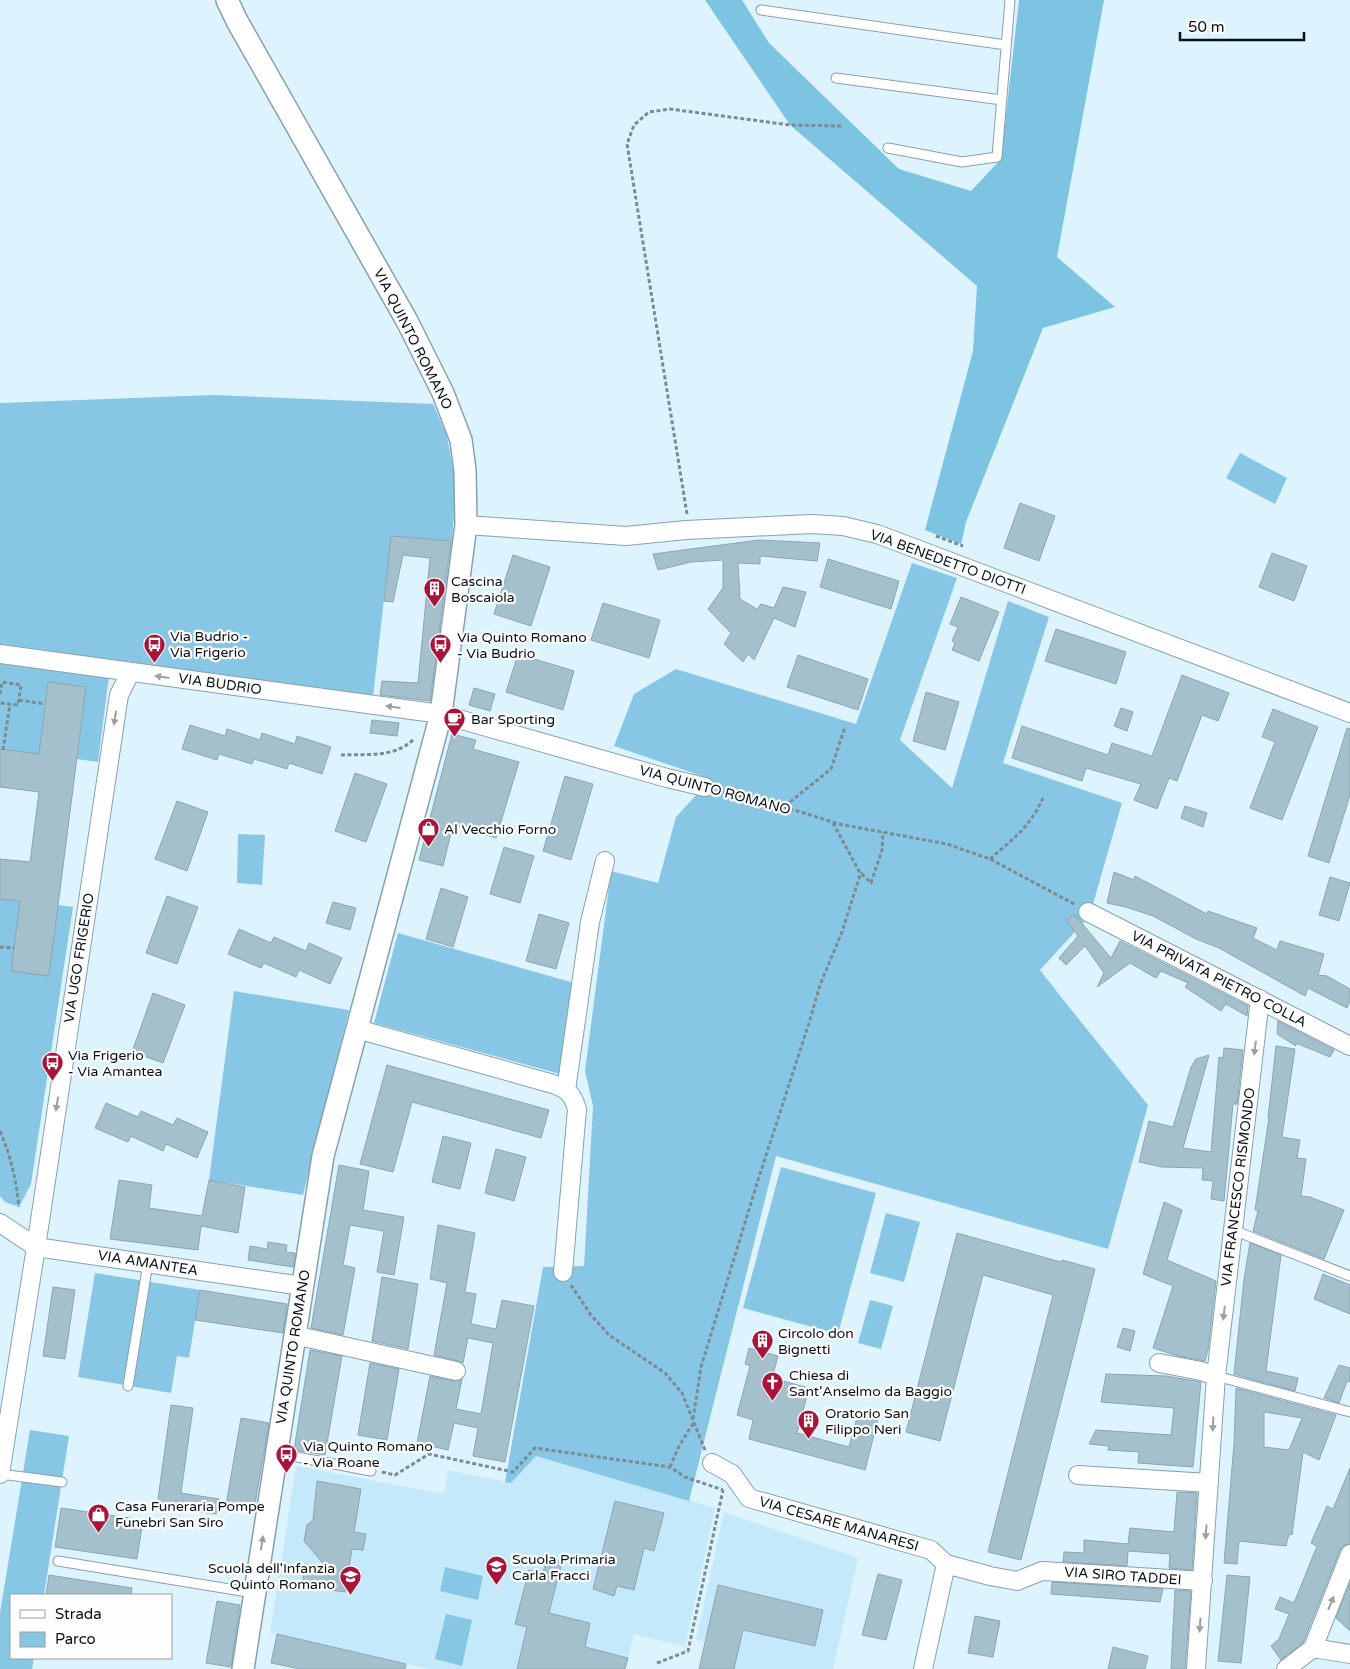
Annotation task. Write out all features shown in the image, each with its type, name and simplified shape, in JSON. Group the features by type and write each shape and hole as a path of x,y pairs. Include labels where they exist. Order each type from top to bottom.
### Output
{"street":[{"name":"VIA QUINTO ROMANO","path":"227,0 236,21 407,321 443,394 461,440 465,470 466,525 441,714 323,1156 243,1669"},
{"name":"VIA BENEDETTO DIOTTI","path":"466,525 626,536 686,530 812,524 842,526 877,534 1350,713"},
{"name":"VIA BUDRIO","path":"0,654 441,714"},
{"name":"VIA UGO FRIGERIO","path":"0,1474 3,1434 36,1247 119,695 130,672"},
{"name":"VIA QUINTO ROMANO","path":"441,714 705,787"},
{"path":"566,1090 590,922 605,861"},
{"name":"VIA PRIVATA PIETRO COLLA","path":"1088,912 1350,1046"},
{"name":"VIA FRANCESCO RISMONDO","path":"1196,1669 1216,1376 1260,999"},
{"path":"357,1029 553,1084 566,1090 574,1097 577,1109 562,1272"},
{"name":"VIA AMANTEA","path":"0,1223 36,1247 302,1286"},
{"path":"294,1336 456,1371"},
{"path":"1159,1363 1201,1370 1216,1376"},
{"name":"VIA CESARE MANARESI","path":"712,1463 732,1474 749,1498 931,1550 946,1564 1017,1581 1042,1570"},
{"path":"1078,1475 1210,1483"},
{"path":"1286,1669 1313,1648 1350,1554"},
{"path":"923,1669 946,1564"},
{"name":"VIA SIRO TADDEI","path":"1042,1570 1203,1581"},
{"path":"1313,1648 1350,1654"}],"lane":[{"path":"888,148 962,162 997,157 1010,0"},
{"path":"761,10 1006,45"},
{"path":"836,78 1002,100"},
{"path":"1234,1230 1350,1276"},
{"path":"128,1386 148,1263"},
{"path":"1216,1376 1350,1412"},
{"path":"276,1453 371,1471"},
{"path":"0,1474 62,1482"},
{"path":"58,1561 254,1593"}],"path":[{"path":"686,530 687,512 627,144 634,125 649,112 670,110 790,125 842,126"},
{"path":"936,536 963,546"},
{"path":"0,694 2,682 21,685 18,705 0,703"},
{"path":"19,700 45,704"},
{"path":"3,750 10,704"},
{"path":"785,807 831,769 845,727"},
{"path":"341,755 388,753 407,746 416,737"},
{"name":"VIA QUINTO ROMANO","path":"705,787 785,807 833,823 947,844 990,859 1088,912"},
{"path":"990,859 1025,829 1036,814 1043,798"},
{"path":"833,823 861,872 871,883 882,850 883,832"},
{"path":"670,1467 693,1421 701,1366 820,984 842,932 861,872"},
{"path":"0,947 14,948"},
{"path":"0,1131 17,1180 19,1207"},
{"path":"562,1272 591,1315 609,1335 666,1373 682,1393 706,1453 712,1463"},
{"path":"371,1471 395,1475 429,1454 513,1472 535,1448 670,1467 685,1476 749,1498"},
{"path":"657,1663 688,1651 723,1490"}],"shaded area":[{"path":"705,0 742,0 769,43 899,169 971,191 1001,159 1019,0 1104,0 1057,257 1115,307 1043,328 966,522 961,544 925,530 973,351 977,286 790,125"},
{"path":"536,1456 715,1508 685,1647 634,1634 625,1669 430,1669 270,1633 296,1466 444,1494 448,1470 511,1483"},
{"path":"724,1512 858,1558 833,1669 699,1669 705,1642 696,1640"}],"green space":[{"path":"214,395 433,404 447,436 456,485 452,541 391,536 373,697 0,644 0,403"},
{"path":"1240,453 1287,478 1275,504 1226,478"},
{"path":"912,563 957,578 900,740 952,788 1008,601 1049,617 1003,763 1122,803 1093,904 1083,923 1040,970 1148,1105 1108,1249 776,1156 689,1501 536,1456 511,1483 505,1482 543,1267 584,1266 593,1106 585,1071 611,871 658,883 676,817 697,794 702,776 614,746 634,694 676,669 856,724"},
{"path":"0,662 109,676 98,762 77,759 86,687 48,682 39,754 0,749"},
{"path":"238,834 265,835 262,885 237,883"},
{"path":"0,899 20,901 49,976 58,905 73,907 31,1184 19,1207 5,1202 0,1196"},
{"path":"398,933 574,983 560,1074 374,1023"},
{"path":"234,991 349,1010 303,1195 209,1180"},
{"path":"781,1167 876,1193 838,1334 743,1308"},
{"path":"886,1213 920,1222 904,1282 870,1273"},
{"path":"95,1273 200,1290 189,1358 177,1356 171,1393 78,1377"},
{"path":"870,1300 893,1306 881,1349 858,1343"},
{"path":"30,1430 69,1436 44,1594 10,1594 10,1659 34,1659 32,1669 0,1669 0,1613"},
{"path":"445,1567 483,1576 478,1600 440,1591"},
{"path":"446,1614 472,1620 462,1666 435,1659"}],"building":[{"path":"1020,503 1055,516 1039,561 1004,548"},
{"path":"391,536 451,541 430,701 380,695 382,681 418,683 430,558 403,555 393,602 384,601"},
{"path":"759,540 820,543 817,561 760,556 760,564 738,563 740,599 757,609 761,604 774,608 783,587 806,592 795,627 774,618 754,660 748,654 743,662 724,644 731,633 708,609 723,588 723,560 691,562 658,570 653,554"},
{"path":"1272,553 1307,566 1294,601 1259,587"},
{"path":"513,555 550,567 531,626 494,614"},
{"path":"828,559 899,581 891,609 820,587"},
{"path":"961,597 999,612 979,661 952,650 955,643 952,641 958,627 950,624"},
{"path":"603,603 660,620 649,658 591,640"},
{"path":"1056,629 1126,652 1116,684 1045,661"},
{"path":"518,654 574,671 563,710 506,692"},
{"path":"798,655 868,679 858,710 787,687"},
{"path":"1182,675 1229,693 1218,721 1202,715 1177,781 1169,778 1157,809 1134,800 1141,784 1086,768 1082,781 1012,758 1022,726 1108,755 1112,743 1152,756"},
{"path":"48,682 86,687 49,976 11,971 20,901 0,899 0,859 30,862 39,792 0,787 0,749 39,754"},
{"path":"474,688 495,694 490,711 469,705"},
{"path":"926,692 959,702 945,750 913,741"},
{"path":"1121,708 1133,712 1127,731 1114,726"},
{"path":"1273,709 1318,727 1282,820 1250,808 1275,742 1262,737"},
{"path":"372,720 399,723 397,736 370,733"},
{"path":"190,725 225,736 227,729 260,740 262,733 295,744 297,736 331,747 322,774 289,763 287,769 254,759 252,764 219,754 217,760 182,749"},
{"path":"1347,728 1350,729 1350,795 1329,863 1308,856"},
{"path":"452,734 476,740 473,749 519,762 496,838 453,825 443,866 419,860"},
{"path":"355,773 387,784 366,842 335,831"},
{"path":"565,776 593,784 571,860 543,851"},
{"path":"177,801 208,812 187,871 155,859"},
{"path":"1185,806 1207,813 1203,827 1181,818"},
{"path":"504,847 534,856 520,903 490,894"},
{"path":"1114,872 1134,880 1135,876 1207,914 1208,911 1257,928 1253,938 1277,950 1280,941 1324,954 1318,975 1327,976 1350,989 1350,1001 1347,1008 1308,988 1305,996 1219,948 1196,939 1153,916 1107,903"},
{"path":"1330,877 1350,883 1339,921 1319,915"},
{"path":"441,888 468,897 453,947 426,939"},
{"path":"167,896 198,907 177,964 146,953"},
{"path":"333,902 356,908 350,930 326,923"},
{"path":"539,914 569,923 556,969 526,961"},
{"path":"1074,914 1111,958 1120,941 1248,1006 1247,1016 1226,1004 1221,1011 1185,987 1188,983 1161,971 1156,978 1130,963 1097,987 1104,973 1085,946 1066,965 1059,958 1078,936 1066,920"},
{"path":"239,929 271,943 274,937 306,951 309,943 342,958 330,984 299,970 296,977 264,963 261,968 228,954"},
{"path":"153,993 185,1005 163,1063 132,1052"},
{"path":"1278,1021 1334,1050 1330,1057 1296,1043 1296,1046 1277,1034"},
{"path":"1276,1046 1295,1049 1282,1137 1300,1140 1297,1158 1306,1159 1301,1196 1310,1197 1344,1210 1324,1259 1253,1231 1258,1211 1255,1210 1269,1118"},
{"path":"1224,1048 1243,1050 1237,1104 1233,1104 1224,1201 1211,1199 1213,1181 1202,1180 1203,1168 1162,1167 1139,1162 1149,1121 1173,1127 1191,1067 1196,1059 1209,1055 1183,1148 1211,1152 1219,1057 1223,1058"},
{"path":"387,1065 549,1110 541,1138 412,1102 393,1172 360,1164"},
{"path":"106,1103 138,1117 141,1111 173,1125 177,1118 208,1132 197,1158 166,1144 163,1151 131,1136 128,1142 95,1128"},
{"path":"443,1136 471,1143 460,1189 432,1182"},
{"path":"496,1149 526,1157 514,1201 485,1193"},
{"path":"339,1165 369,1171 363,1210 404,1217 394,1275 377,1272 384,1231 350,1225 343,1265 355,1268 343,1335 311,1328"},
{"path":"119,1180 152,1185 149,1208 202,1216 209,1180 245,1187 238,1233 201,1226 198,1250 110,1239"},
{"path":"1164,1202 1182,1210 1167,1260 1216,1281 1205,1361 1178,1356 1153,1348 1173,1286 1143,1274"},
{"path":"438,1225 475,1233 465,1292 476,1294 471,1324 496,1329 502,1300 534,1306 505,1462 473,1456 478,1428 454,1423 448,1450 417,1443 430,1376 454,1381 462,1379 456,1409 481,1414 493,1343 468,1338 463,1363 434,1355 447,1283 430,1279"},
{"path":"957,1233 1061,1262 1062,1260 1095,1269 1021,1560 988,1552 1053,1295 983,1275 940,1441 906,1432"},
{"path":"268,1242 287,1245 286,1252 295,1253 293,1267 248,1260 250,1246 267,1249"},
{"path":"1250,1243 1281,1255 1266,1371 1298,1378 1295,1391 1234,1374 1244,1279"},
{"path":"1323,1274 1350,1285 1350,1314 1314,1299"},
{"path":"382,1277 418,1284 408,1349 372,1341"},
{"path":"53,1287 75,1290 65,1359 43,1356"},
{"path":"200,1290 287,1304 283,1333 195,1320"},
{"path":"1123,1328 1135,1331 1130,1351 1117,1347"},
{"path":"749,1348 778,1356 772,1378 809,1388 797,1433 849,1447 858,1414 878,1419 865,1470 749,1439 753,1420 737,1415 750,1366 745,1364"},
{"path":"310,1350 342,1356 325,1455 294,1450"},
{"path":"370,1363 399,1369 387,1440 358,1435"},
{"path":"1339,1365 1350,1368 1350,1382 1347,1381 1339,1403 1324,1398"},
{"path":"1106,1374 1166,1376 1201,1382 1193,1467 1138,1463 1139,1452 1108,1450 1109,1446 1089,1444 1096,1430 1171,1435 1174,1408 1101,1402"},
{"path":"1236,1388 1336,1415 1319,1460 1303,1452 1292,1535 1289,1534 1286,1546 1239,1541 1237,1564 1224,1563 1234,1444","holes":["1264,1412 1302,1418 1289,1450 1264,1447"]},
{"path":"171,1405 193,1408 181,1493 219,1499 216,1514 157,1506"},
{"path":"241,1418 269,1423 254,1510 226,1505"},
{"path":"1350,1468 1350,1544 1344,1545 1340,1550 1303,1643 1281,1660 1271,1646 1279,1639 1289,1614 1275,1609 1280,1597 1294,1603 1317,1546 1311,1543 1327,1506 1333,1509"},
{"path":"317,1481 361,1489 354,1532 366,1534 363,1550 352,1549 345,1592 302,1586 305,1564 326,1567 304,1541 307,1525 313,1520"},
{"path":"1177,1492 1197,1493 1192,1570 1169,1568 1170,1554 1128,1551 1127,1566 1063,1562 1064,1552 1084,1553 1084,1540 1128,1544 1130,1528 1174,1532"},
{"path":"615,1501 664,1513 654,1551 644,1548 634,1590 617,1586 614,1596 593,1589"},
{"name":"Casa Funeraria Pompe Funebri San Siro","path":"61,1508 143,1520 137,1559 55,1547"},
{"path":"547,1558 562,1562 549,1613 590,1623 585,1647 628,1658 625,1669 517,1669 527,1627 515,1624 529,1570 543,1573"},
{"path":"878,1574 902,1580 886,1640 862,1635"},
{"path":"49,1575 132,1588 131,1594 46,1594"},
{"path":"1227,1575 1250,1577 1241,1663 1218,1661"},
{"path":"1052,1582 1163,1589 1160,1602 1051,1594"},
{"path":"1350,1583 1350,1631 1336,1618"},
{"path":"718,1585 823,1610 815,1646 743,1630 734,1669 699,1669"},
{"path":"1175,1590 1191,1591 1185,1669 1171,1669"},
{"path":"217,1601 240,1605 231,1667 206,1663"},
{"path":"975,1616 1000,1621 993,1657 968,1653"},
{"path":"277,1634 406,1664 405,1669 300,1669 271,1663"},
{"path":"1113,1647 1148,1656 1145,1669 1108,1669"}],"place":[{"name":"Cascina Boscaiola","path":"435,608"},
{"name":"Via Budrio - Via Frigerio","path":"154,663"},
{"name":"Via Quinto Romano - Via Budrio","path":"441,664"},
{"name":"Bar Sporting","path":"455,738"},
{"name":"Al Vecchio Forno","path":"428,848"},
{"name":"Via Frigerio - Via Amantea","path":"52,1082"},
{"name":"Circolo don Bignetti","path":"762,1360"},
{"name":"Chiesa di Sant'Anselmo da Baggio","path":"773,1402"},
{"name":"Oratorio San Filippo Neri","path":"809,1440"},
{"name":"Via Quinto Romano - Via Roane","path":"287,1473"},
{"name":"Casa Funeraria Pompe Funebri San Siro","path":"99,1533"},
{"name":"Scuola Primaria Carla Fracci","path":"496,1586"},
{"name":"Scuola dell'Infanzia Quinto Romano","path":"351,1595"}]}
